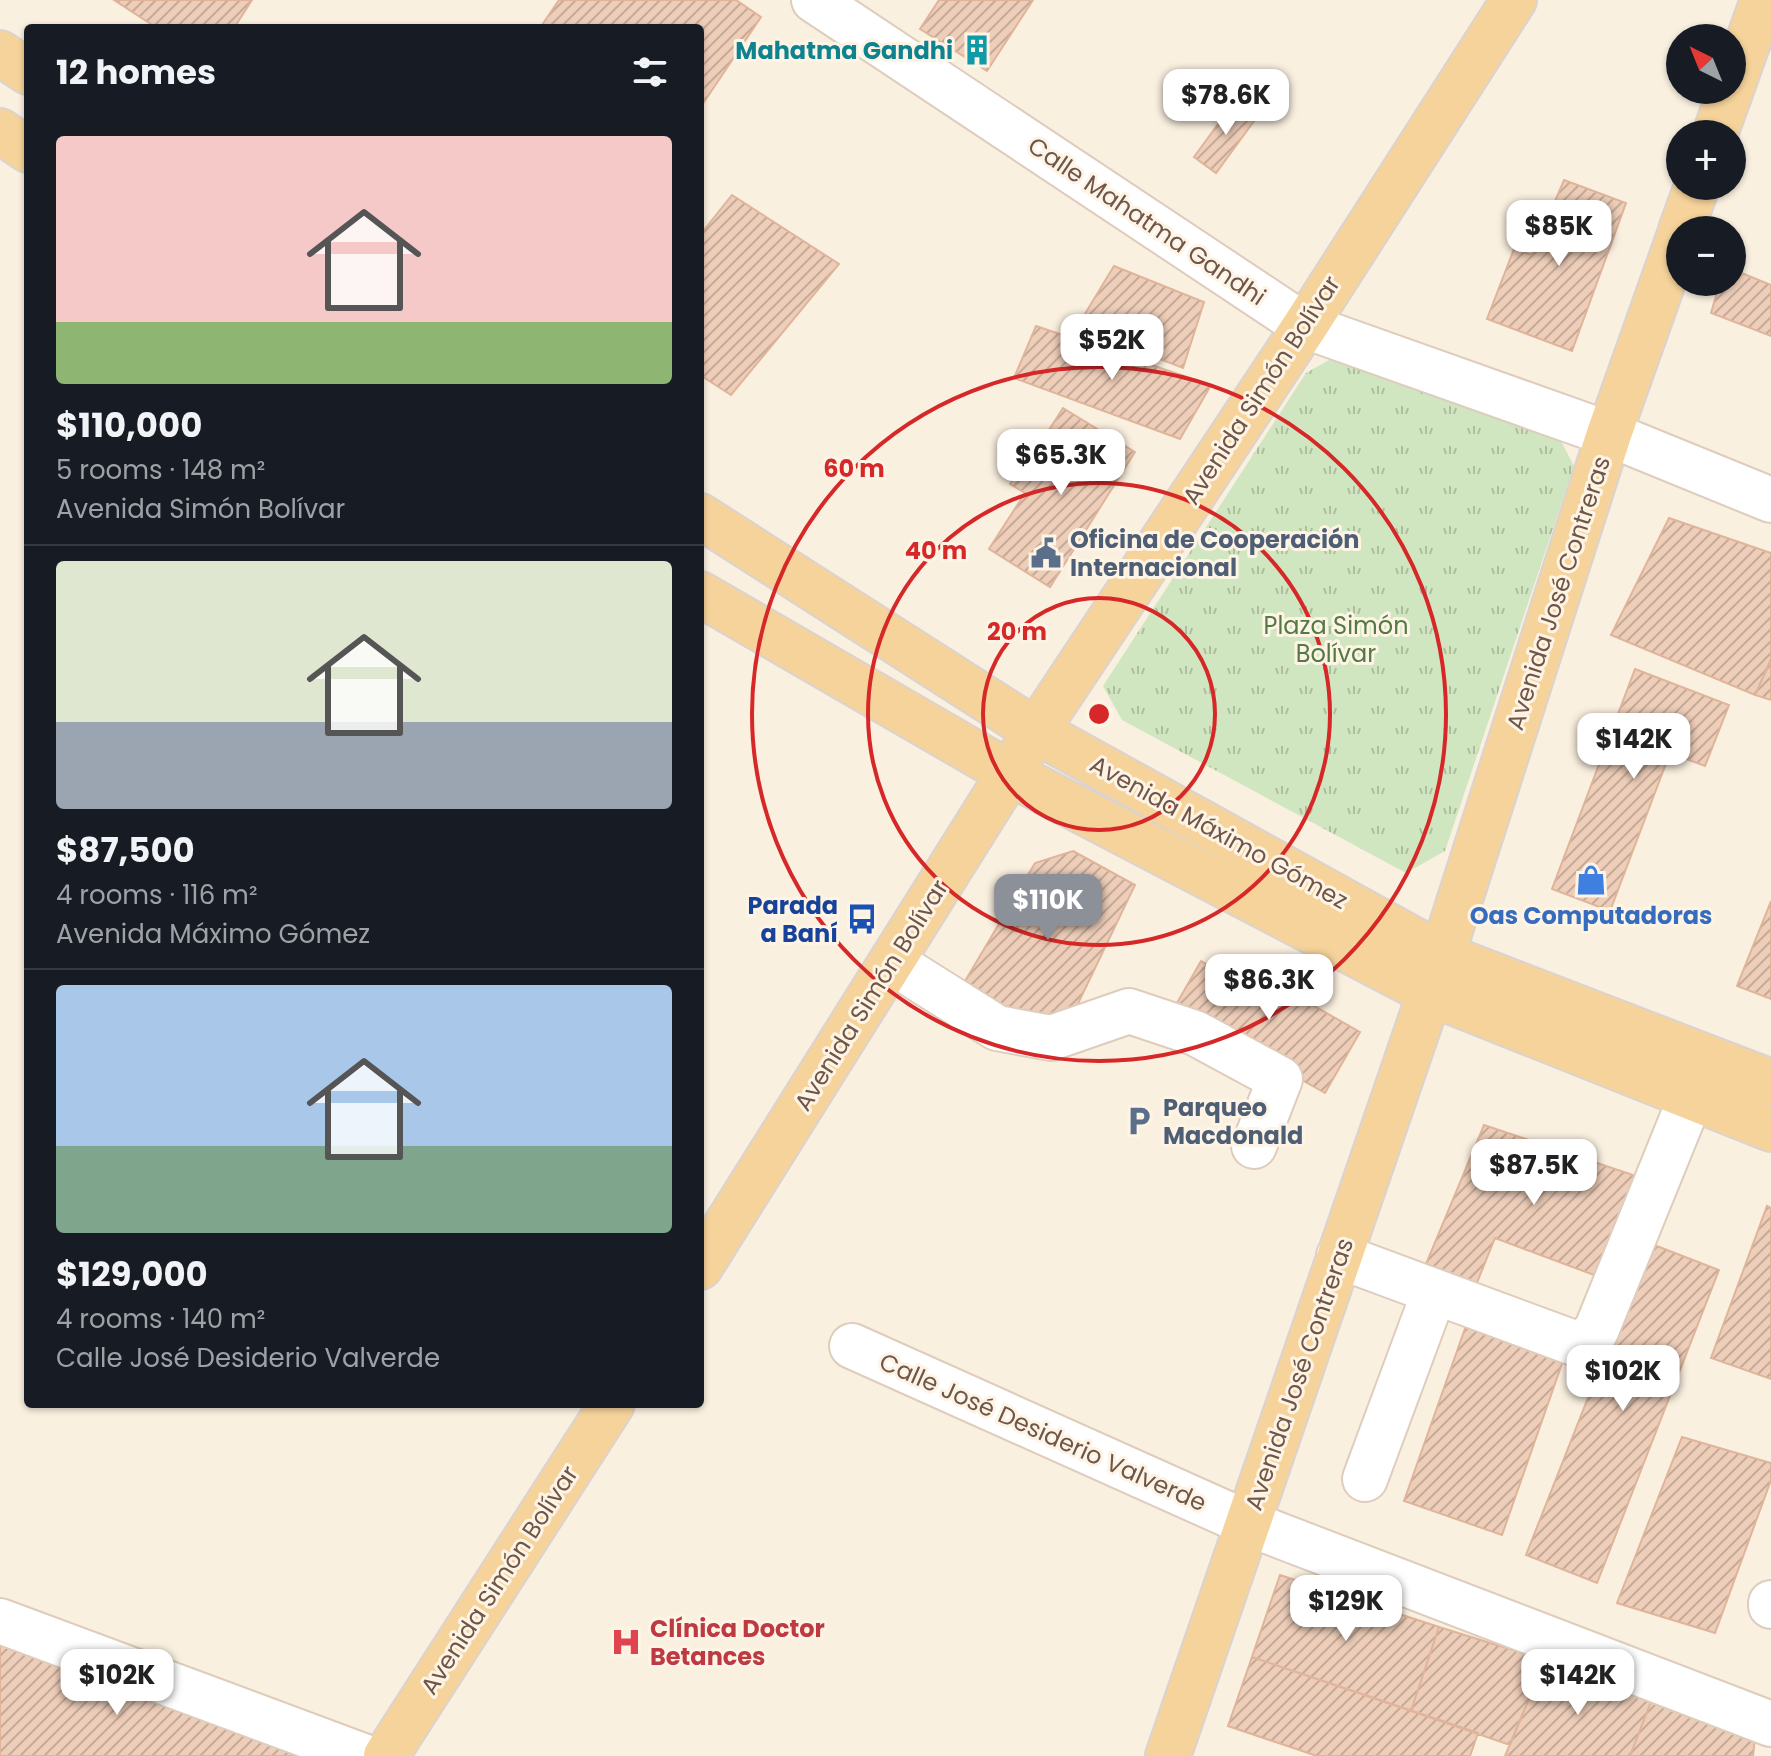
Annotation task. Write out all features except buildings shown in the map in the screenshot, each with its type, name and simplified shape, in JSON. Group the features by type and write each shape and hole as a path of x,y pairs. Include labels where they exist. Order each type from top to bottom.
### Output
{"main road":[{"name":"Avenida Simón Bolívar","path":"704,1261 1009,773 1305,326 1514,0"},
{"path":"1746,47 1763,0"},
{"path":"0,53 24,69"},
{"path":"0,131 24,147"},
{"name":"Avenida José Contreras","path":"1168,1756 1435,974 1609,434 1666,274"},
{"name":"Avenida Máximo Gómez","path":"704,519 1036,731 1435,974 1771,1082"},
{"name":"Avenida Máximo Gómez","path":"704,596 1009,773 1691,1097 1771,1129"},
{"name":"Avenida Simón Bolívar","path":"386,1756 609,1408"}],"street":[{"name":"Calle Mahatma Gandhi","path":"814,0 1305,326 1609,434 1771,500"},
{"path":"892,962 997,1028 1051,1038 1129,1011 1195,1033 1280,1079 1254,1146"},
{"path":"1339,1256 1574,1343 1584,1342 1596,1331 1691,1097"},
{"path":"1365,1479 1434,1293"},
{"name":"Calle José Desiderio Valverde","path":"852,1346 1247,1523 1771,1724"},
{"path":"0,1621 363,1756"}],"green space":[{"name":"Plaza Simón Bolívar","path":"1343,352 1561,441 1574,466 1445,851 1406,873 1122,720 1103,686 1306,373"}],"place":[{"name":"Mahatma Gandhi","path":"977,50"},
{"name":"Oficina de Cooperación Internacional","path":"1046,553"},
{"name":"Oas Computadoras","path":"1591,880"},
{"name":"Parada a Baní","path":"862,919"},
{"name":"Parqueo Macdonald","path":"1139,1121"},
{"name":"Clínica Doctor Betances","path":"626,1642"}]}
